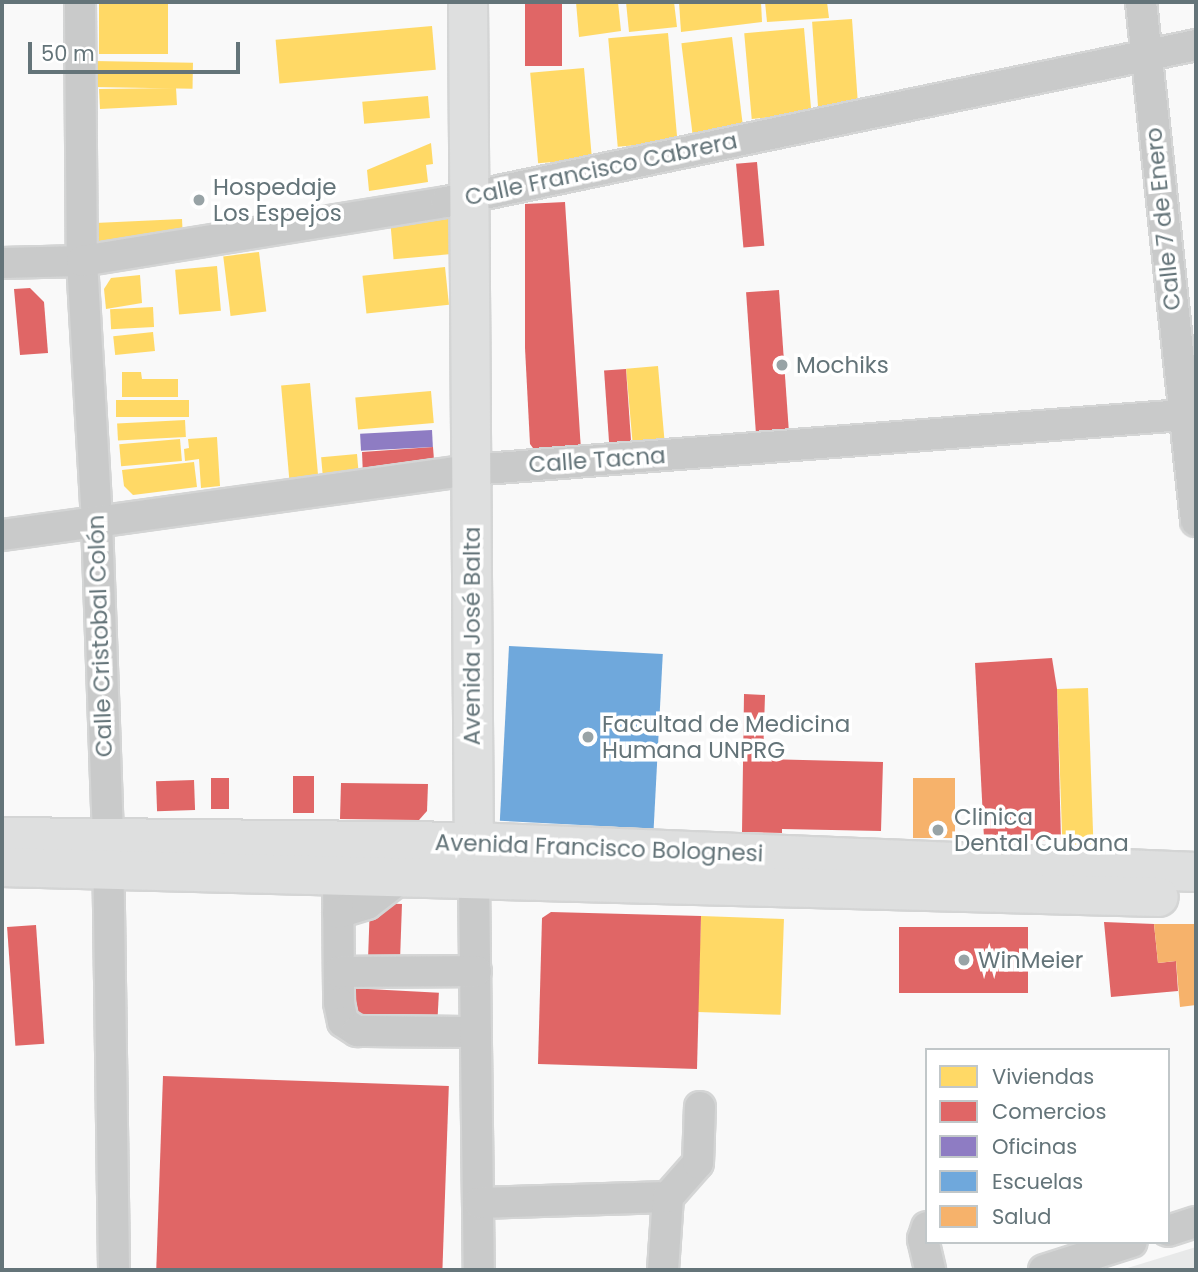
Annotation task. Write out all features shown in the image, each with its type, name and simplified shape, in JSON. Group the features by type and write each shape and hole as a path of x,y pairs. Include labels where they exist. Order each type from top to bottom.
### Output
{"main road":[{"name":"Avenida José Balta","path":"468,2 474,880"},
{"name":"Avenida Francisco Bolognesi","path":"2,837 107,853 338,876 1196,898"},
{"name":"Avenida Francisco Bolognesi","path":"2,867 107,853 473,842 1196,872"}],"street":[{"name":"Calle Cristobal Colón","path":"80,2 82,261 97,522 107,853 114,1270"},
{"name":"Calle 7 de Enero","path":"1141,2 1145,54 1191,415 1196,520"},
{"name":"Calle Francisco Cabrera","path":"2,262 82,261 469,197 1196,45"},
{"name":"Calle Tacna","path":"2,535 471,470 1191,415"},
{"path":"338,876 339,972 343,1022 358,1031 476,1032"},
{"path":"338,913 367,904 402,877"},
{"name":"Avenida José Balta","path":"474,880 479,1270"},
{"path":"339,972 476,971"},
{"path":"663,1270 668,1197 698,1163 700,1107"},
{"path":"479,1203 668,1197"},
{"path":"1170,1230 1196,1222"},
{"path":"925,1233 923,1239 930,1270"},
{"path":"1044,1270 1126,1244"}],"shaded area":[{"path":"1196,1247 1196,1270 1121,1270"}],"building: Viviendas":[{"path":"99,2 168,2 168,54 99,54"},
{"path":"576,2 618,2 621,31 579,37"},
{"path":"626,2 674,2 677,27 629,32"},
{"path":"679,2 761,2 762,22 681,32"},
{"path":"765,2 827,2 829,18 767,22"},
{"path":"852,19 858,105 818,108 812,22"},
{"path":"432,26 436,70 279,84 276,40"},
{"path":"804,28 811,114 752,119 744,33"},
{"path":"668,33 677,142 618,147 608,38"},
{"path":"732,37 743,129 693,136 681,43"},
{"path":"94,61 193,63 193,89 94,87"},
{"path":"584,68 592,159 538,163 530,73"},
{"path":"176,88 177,105 100,109 99,89"},
{"path":"428,96 430,118 364,124 362,102"},
{"path":"431,143 433,164 426,165 428,182 369,191 367,170"},
{"path":"451,216 454,254 394,259 390,221"},
{"path":"182,219 183,240 106,248 96,243 95,223"},
{"path":"259,252 266,312 231,316 223,256"},
{"path":"217,266 221,311 179,314 175,270"},
{"path":"445,267 449,305 366,313 362,276"},
{"path":"140,275 142,303 106,309 104,289 111,278"},
{"path":"153,307 154,327 111,329 110,309"},
{"path":"153,332 155,351 115,355 113,336"},
{"path":"658,366 665,447 633,449 626,369"},
{"path":"122,372 141,372 142,379 178,379 178,397 122,397"},
{"path":"310,383 318,480 290,482 281,386"},
{"path":"431,391 434,423 358,430 355,398"},
{"path":"116,400 189,400 189,417 116,417"},
{"path":"185,420 186,437 118,441 117,424"},
{"path":"217,437 220,486 201,488 199,459 185,461 184,449 189,448 188,439"},
{"path":"180,439 182,461 121,466 119,444"},
{"path":"357,454 359,476 323,479 321,457"},
{"path":"194,462 197,487 133,495 124,486 122,470"},
{"path":"1088,688 1093,844 1062,845 1057,689"},
{"path":"701,916 784,919 781,1015 698,1012"}],"building: Comercios":[{"path":"525,2 562,2 562,66 525,66"},
{"path":"757,162 764,246 743,248 736,164"},
{"path":"565,202 581,450 536,452 530,444 525,348 525,204"},
{"path":"30,288 44,302 48,353 20,355 14,289"},
{"path":"779,290 789,437 756,439 746,292"},
{"path":"626,369 632,450 610,451 604,371"},
{"path":"433,447 434,460 420,472 363,476 362,452"},
{"path":"1052,658 1057,689 1061,841 984,838 975,663"},
{"path":"744,694 765,695 763,759 883,762 881,831 782,829 782,833 742,832"},
{"path":"293,776 314,776 314,813 293,813"},
{"path":"211,778 229,778 229,809 211,809"},
{"path":"194,780 195,810 157,811 156,781"},
{"path":"341,783 428,784 427,811 419,820 340,819"},
{"path":"370,903 402,904 400,960 368,959"},
{"path":"551,912 701,916 697,1069 538,1064 542,918"},
{"path":"1104,922 1154,924 1158,963 1176,961 1178,991 1111,997"},
{"path":"36,925 44,1044 15,1046 7,927"},
{"name":"WinMeier","path":"899,927 1028,927 1028,993 899,993"},
{"path":"349,988 439,993 437,1022 347,1017"},
{"path":"163,1076 449,1086 442,1270 156,1270"}],"building: Oficinas":[{"path":"432,430 433,447 361,451 360,434"}],"building: Escuelas":[{"name":"Facultad de Medicina Humana UNPRG","path":"509,646 663,654 654,829 500,821"}],"building: Salud":[{"path":"913,778 955,778 955,838 913,838"},
{"path":"1154,924 1196,924 1196,1005 1180,1007 1176,961 1158,963"}],"place":[{"name":"Hospedaje Los Espejos","path":"199,200"},
{"name":"Mochiks","path":"782,365"},
{"name":"Facultad de Medicina Humana UNPRG","path":"588,737"},
{"name":"Clinica Dental Cubana","path":"938,830"},
{"name":"WinMeier","path":"964,960"}]}
